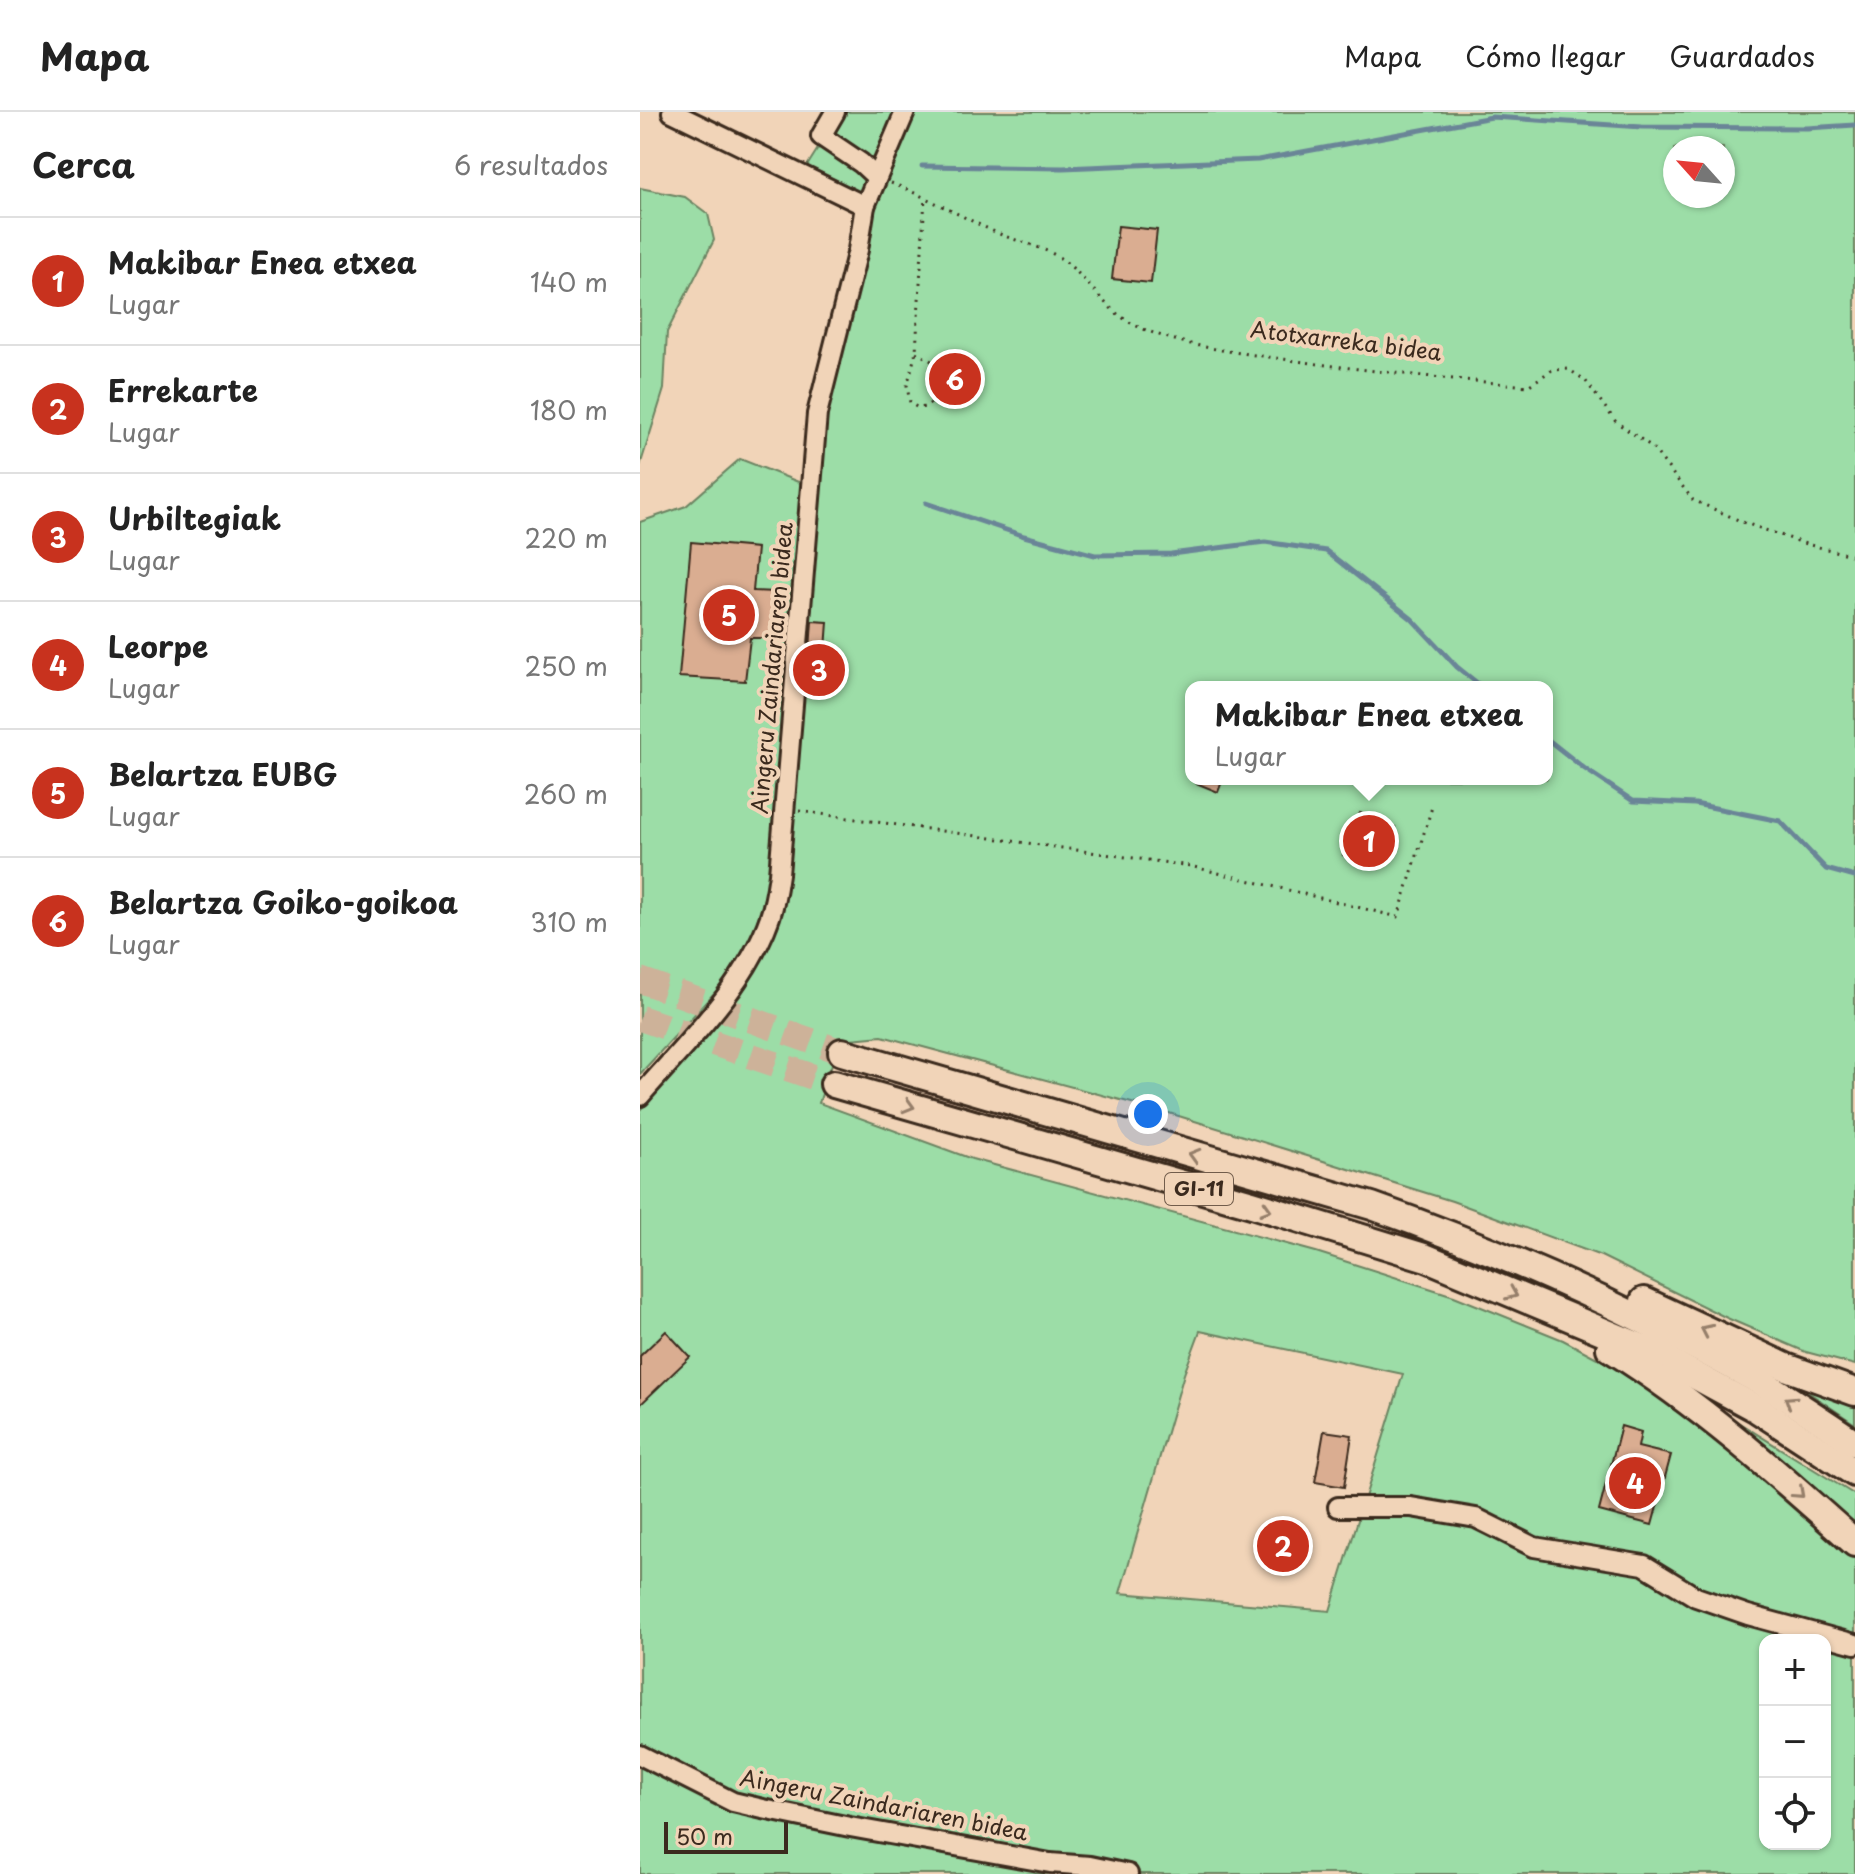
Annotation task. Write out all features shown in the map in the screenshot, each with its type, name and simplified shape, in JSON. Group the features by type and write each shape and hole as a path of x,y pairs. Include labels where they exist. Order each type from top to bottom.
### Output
{"highway":[{"name":"GI-11","path":"842,1052 1372,1206 1429,1226 1635,1315 1760,1382 1855,1443"},
{"name":"GI-11","path":"834,1084 1252,1204 1427,1258 1650,1351 1757,1409 1855,1473"},
{"path":"1429,1226 1531,1254 1650,1304 1786,1367 1855,1392"},
{"path":"1557,1313 1674,1389 1738,1440 1855,1543"}],"street":[{"path":"672,112 865,206"},
{"path":"835,112 821,136 876,177 905,112"},
{"name":"Aingeru Zaindariaren bidea","path":"640,1096 734,984 757,948 771,915 779,874 785,809 817,414 858,250 865,206 876,177"},
{"path":"1338,1507 1411,1507 1476,1518 1534,1547 1644,1565 1696,1597 1748,1615 1855,1644"},
{"name":"Aingeru Zaindariaren bidea","path":"640,1755 733,1802 908,1838 1128,1874"}],"path":[{"name":"Atotxarreka bidea","path":"876,177 998,233 1047,250 1068,264 1115,313 1139,327 1181,340 1314,364 1528,386 1552,370 1568,369 1585,380 1616,422 1652,447 1693,500 1745,523 1806,544 1855,556"},
{"path":"916,352 935,363 934,401 918,408 910,403 907,386 916,352 925,197"},
{"path":"785,809 1190,866 1398,917 1432,807"}],"green space":[{"path":"841,112 896,112 860,192 807,166"},
{"path":"913,112 1855,112 1855,1365 1806,1352 1727,1318 1601,1256 1452,1201 1169,1113 882,1036 840,1040 819,1103 972,1159 1316,1252 1454,1296 1563,1340 1635,1378 1715,1408 1855,1495 1855,1874 640,1874 640,1110 741,995 778,927 789,882 810,564 832,376 871,205","holes":["1200,1331 1403,1374 1330,1611 1120,1593 1184,1374"]},
{"path":"640,188 685,197 708,214 714,240 667,332 664,389 640,466"},
{"path":"740,459 806,485 771,875 753,935 727,979 640,1074 640,522 686,506"},
{"path":"1805,1390 1855,1404 1855,1424"}],"building":[{"path":"1118,226 1157,230 1151,283 1112,279"},
{"path":"943,355 968,356 966,402 941,401"},
{"path":"691,542 757,548 753,591 775,592 771,638 750,638 745,681 679,677"},
{"path":"812,621 828,622 823,690 812,690 815,650 810,650"},
{"path":"1201,785 1221,785 1218,792"},
{"path":"1360,813 1395,827 1378,869 1343,855"},
{"path":"666,1331 690,1357 640,1405 640,1356"},
{"path":"1621,1426 1641,1432 1638,1447 1671,1455 1652,1525 1599,1511"},
{"path":"1324,1431 1352,1435 1344,1487 1315,1482"},
{"path":"1273,1520 1302,1525 1293,1572 1265,1567"}],"waterway":[{"path":"922,166 1063,168 1258,160 1492,117 1642,127 1807,128 1855,125"},
{"path":"926,503 1024,536 1095,555 1171,554 1265,542 1326,551 1412,619 1474,681"},
{"path":"1553,744 1633,801 1695,804 1780,821 1826,869 1855,877"}],"tunnel":[{"path":"640,980 842,1052"},
{"path":"640,1018 834,1084"}],"place":[{"name":"Belartza Goiko-goikoa","path":"955,379"},
{"name":"Belartza EUBG","path":"729,615"},
{"name":"Urbiltegiak","path":"819,670"},
{"name":"Makibar Enea etxea","path":"1369,841"},
{"name":"Leorpe","path":"1635,1483"},
{"name":"Errekarte","path":"1283,1546"}]}
